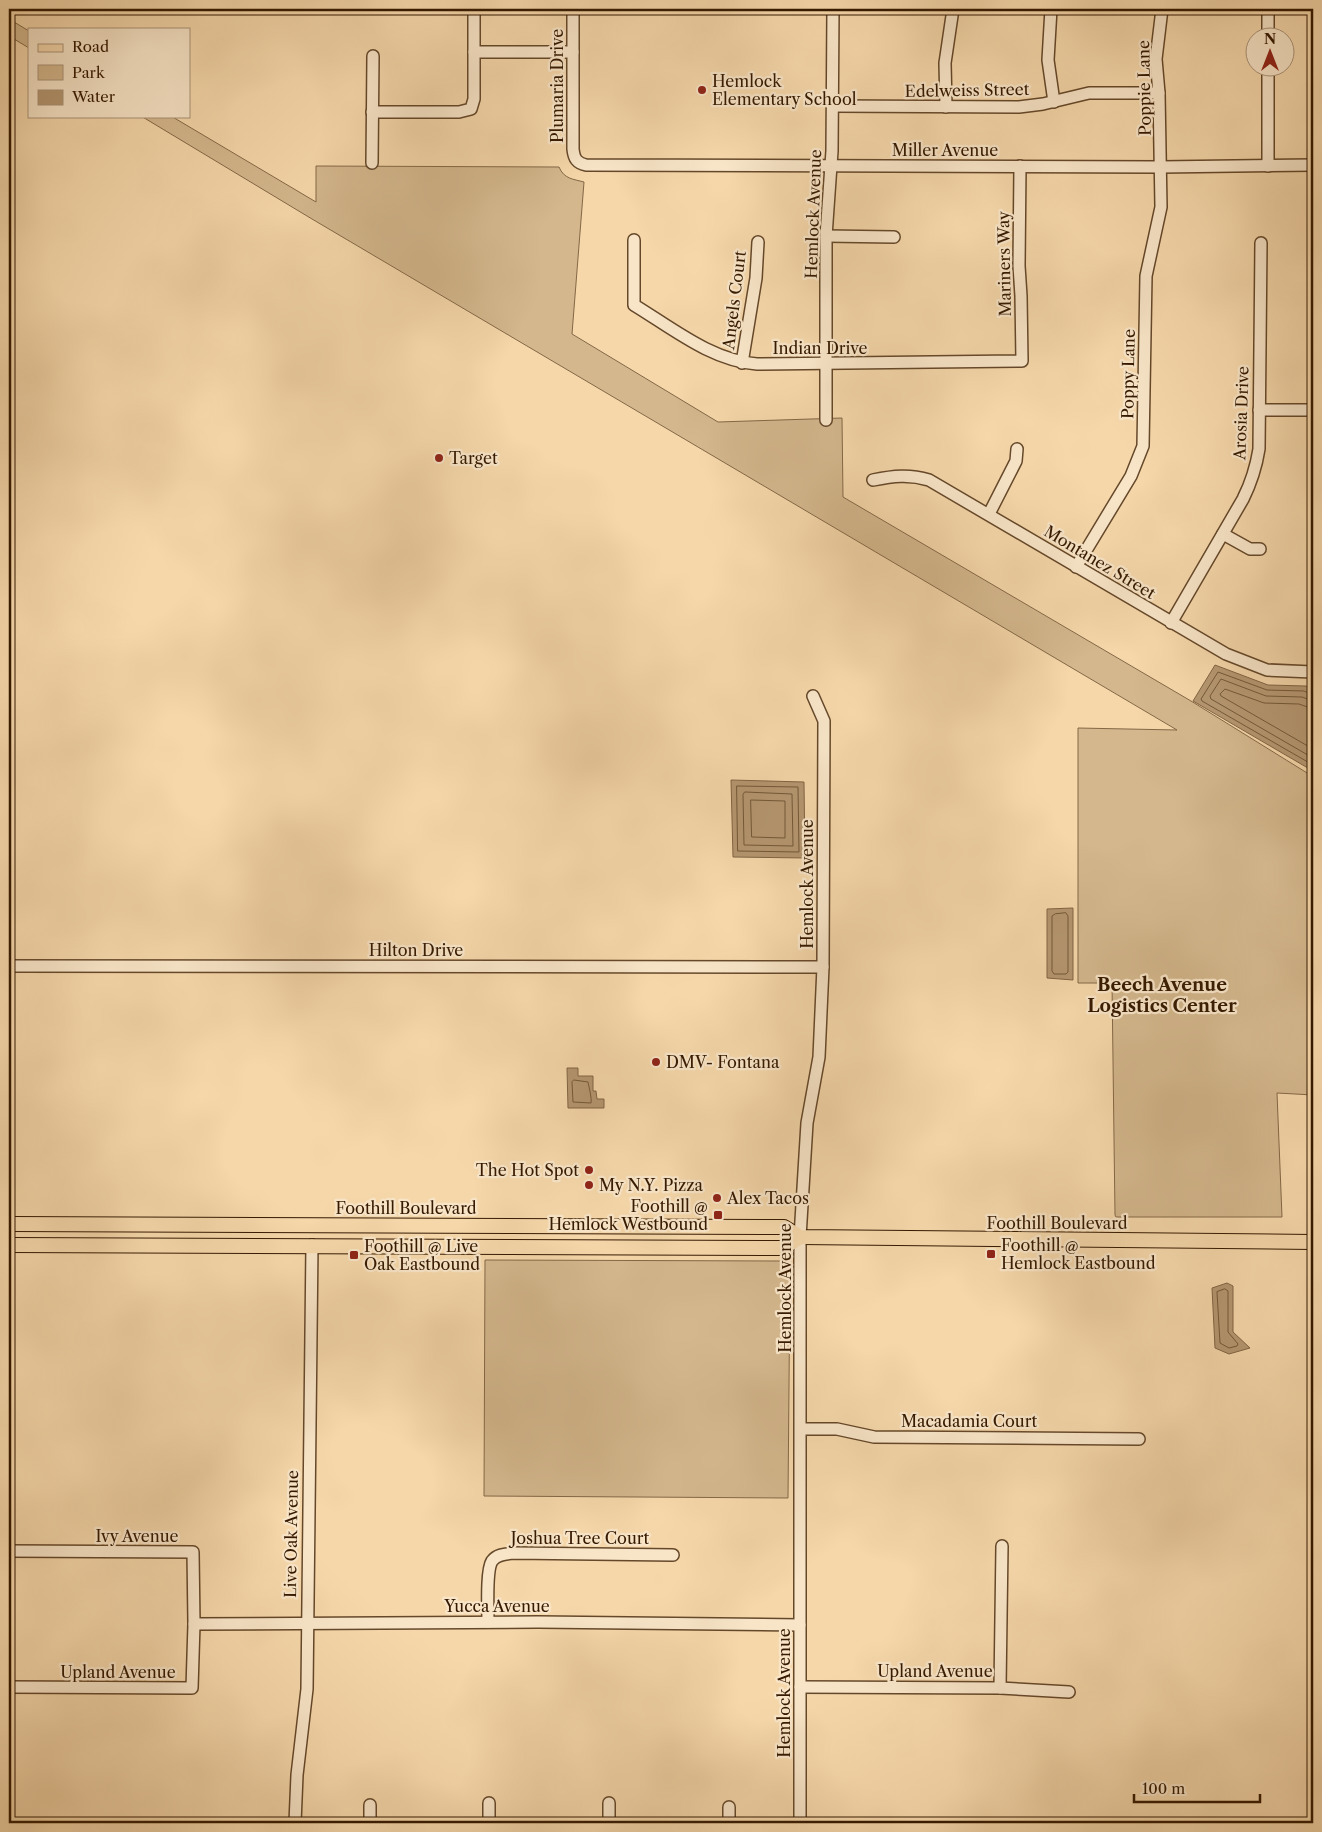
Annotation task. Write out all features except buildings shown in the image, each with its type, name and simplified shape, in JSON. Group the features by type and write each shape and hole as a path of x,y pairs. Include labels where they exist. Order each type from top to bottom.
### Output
{"main road":[{"name":"Foothill Boulevard","path":"9,1224 784,1227 800,1237 1313,1242"},
{"name":"Foothill Boulevard","path":"9,1245 783,1248 800,1237"}],"street":[{"path":"372,112 459,112 470,109 474,99 474,9"},
{"name":"Plumaria Drive","path":"574,9 573,150 577,162"},
{"name":"Hemlock Avenue","path":"826,420 826,236 833,106 833,9"},
{"path":"946,107 945,63 953,9"},
{"path":"1051,9 1048,60 1054,102"},
{"name":"Poppie Lane","path":"1161,167 1157,50 1162,9"},
{"path":"1268,9 1268,28"},
{"path":"474,52 573,52"},
{"path":"372,56 372,162"},
{"path":"1268,78 1268,166"},
{"name":"Edelweiss Street","path":"833,106 1019,107 1054,102 1089,93 1159,93"},
{"name":"Miller Avenue","path":"577,162 591,166 831,167 1313,165"},
{"name":"Mariners Way","path":"1020,166 1019,266 1022,361"},
{"name":"Poppy Lane","path":"1076,567 1132,476 1142,446 1146,276 1161,207 1161,167"},
{"path":"826,236 894,237"},
{"name":"Indian Drive","path":"634,240 634,305 724,358 742,363 826,364 1022,361"},
{"name":"Angels Court","path":"742,363 756,278 758,242"},
{"name":"Arosia Drive","path":"1171,623 1243,499 1253,478 1259,450 1261,243"},
{"path":"1259,410 1313,410"},
{"path":"989,514 1016,460 1017,450"},
{"name":"Montanez Street","path":"873,480 900,475 918,477 940,485 1226,654 1258,667 1277,672 1313,672"},
{"path":"1223,534 1250,549 1260,549"},
{"name":"Hemlock Avenue","path":"800,1823 800,1237 807,1124 819,1056 823,967 824,721 813,696"},
{"name":"Hilton Drive","path":"9,966 823,967"},
{"name":"Live Oak Avenue","path":"295,1823 297,1775 307,1689 306,1622 312,1245"},
{"name":"Macadamia Court","path":"801,1429 836,1429 874,1437 1139,1439"},
{"path":"1000,1688 1002,1546"},
{"name":"Ivy Avenue","path":"9,1551 193,1552 194,1624"},
{"name":"Joshua Tree Court","path":"488,1622 489,1574 491,1562 499,1555 514,1553 673,1555"},
{"name":"Yucca Avenue","path":"194,1624 488,1622 800,1625"},
{"name":"Upland Avenue","path":"9,1687 192,1688 194,1624"},
{"name":"Upland Avenue","path":"800,1687 1000,1688 1068,1692"},
{"path":"489,1803 489,1823"},
{"path":"609,1803 609,1823"},
{"path":"370,1805 370,1823"},
{"path":"729,1807 729,1823"}],"green space":[{"path":"9,19 28,30 28,47 9,36"},
{"path":"144,118 174,118 316,202 316,166 559,167 566,176 584,182 572,334 718,422 842,418 843,497 1191,701 1312,776 1313,1095 1277,1093 1282,1217 1116,1217 1115,1215 1112,983 1078,983 1078,728 1177,730"},
{"path":"485,1260 781,1261 790,1272 788,1498 484,1496"}],"water":[{"path":"1215,665 1268,685 1306,686 1313,691 1313,771 1193,701"},
{"path":"731,780 804,782 805,858 733,857"},
{"path":"1073,908 1073,980 1047,978 1047,909"},
{"path":"567,1068 578,1068 578,1076 593,1076 593,1091 596,1091 597,1099 604,1099 604,1108 568,1108"},
{"path":"1227,1283 1233,1286 1233,1332 1250,1348 1229,1354 1215,1348 1212,1288"}],"place":[{"name":"Hemlock Elementary School","path":"702,90"},
{"name":"Target","path":"439,458"},
{"name":"DMV- Fontana","path":"656,1062"},
{"name":"The Hot Spot","path":"589,1170"},
{"name":"My N.Y. Pizza","path":"589,1185"},
{"name":"Alex Tacos","path":"717,1198"},
{"name":"Foothill @ Hemlock Westbound","path":"718,1215"},
{"name":"Foothill @ Hemlock Eastbound","path":"991,1254"},
{"name":"Foothill @ Live Oak Eastbound","path":"354,1255"}],"district":[{"name":"Beech Avenue Logistics Center","path":"1162,995"}]}
